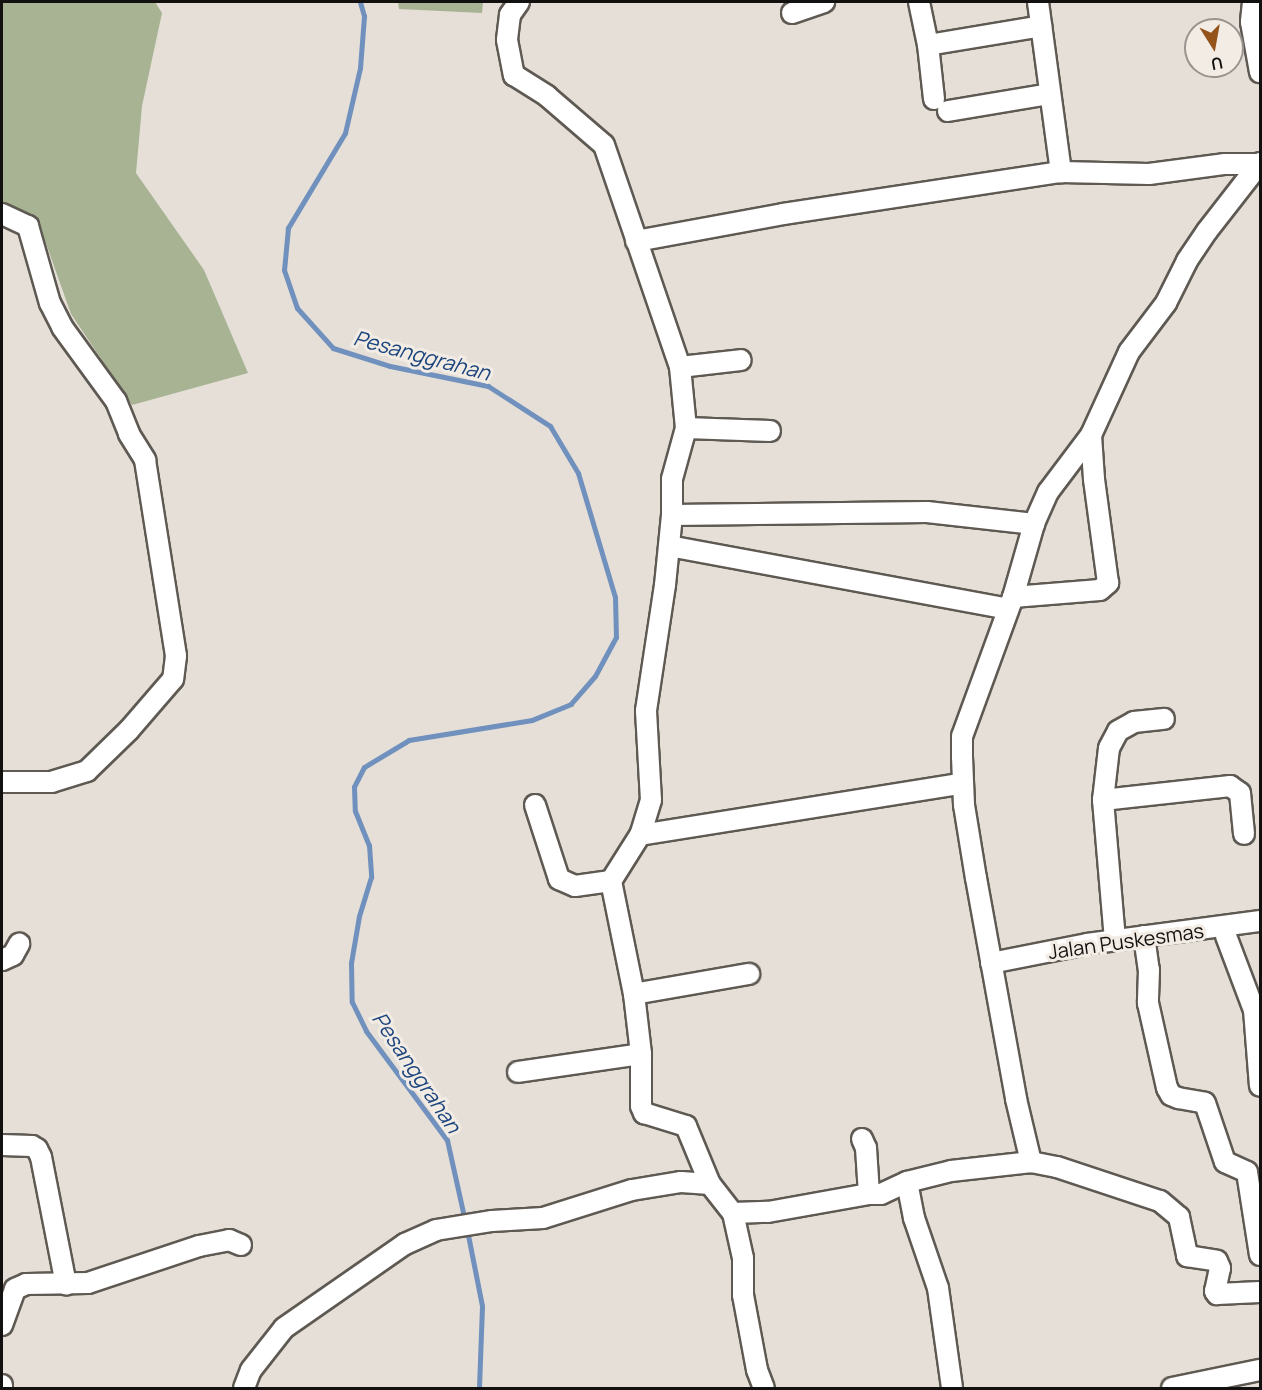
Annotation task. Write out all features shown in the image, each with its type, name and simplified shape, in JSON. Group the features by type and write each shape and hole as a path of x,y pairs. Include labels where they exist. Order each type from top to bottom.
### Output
{"street":[{"path":"519,2 510,15 507,40 514,75 547,96 604,145 680,367 686,428 672,478 669,546 646,711 651,800 640,835 612,881 634,994 642,1054 642,1110 686,1126 710,1184 733,1213 743,1258 743,1294 756,1370 764,1389"},
{"path":"792,13 824,2"},
{"path":"919,2 941,105 1050,94"},
{"path":"1038,2 1062,172"},
{"path":"1253,2 1251,22 1260,72"},
{"path":"928,45 1041,26"},
{"path":"636,241 783,214 1062,172 1107,171 1149,174 1225,164 1260,163"},
{"path":"1030,1162 991,963 968,826 963,783 962,736 1010,603 1034,524 1048,492 1091,435 1129,352 1166,303 1187,261 1207,231 1260,163"},
{"path":"2,214 27,226 50,303 62,327 116,401 129,434 145,460 176,656 174,679 129,730 87,771 52,782 2,782"},
{"path":"680,367 741,360"},
{"path":"686,428 770,431"},
{"path":"669,546 1010,603 1100,590 1108,583 1094,479 1091,435"},
{"path":"672,515 927,512 1034,524"},
{"path":"1115,940 1103,800 1109,748 1118,731 1134,722 1164,719"},
{"path":"640,835 963,783"},
{"path":"1103,800 1230,786 1240,794 1244,834"},
{"path":"535,805 559,879 576,886 612,881"},
{"name":"Jalan Puskesmas","path":"991,963 1115,940 1260,921"},
{"path":"1144,936 1149,970 1148,1003 1167,1088 1178,1098 1205,1103 1225,1162 1247,1172 1260,1255"},
{"path":"1226,936 1257,1009 1260,1086"},
{"path":"2,960 13,955 19,944"},
{"path":"634,994 749,974"},
{"path":"518,1072 642,1054"},
{"path":"862,1139 866,1148 869,1194"},
{"path":"2,1145 32,1146 37,1149 41,1157 66,1285"},
{"path":"733,1213 768,1212 891,1191 907,1182 951,1171 1030,1162 1057,1167 1160,1201 1179,1217 1187,1256 1217,1262 1220,1268 1216,1294 1260,1292"},
{"path":"244,1389 252,1370 284,1328 405,1244 436,1230 492,1221 543,1218 632,1190 681,1182 710,1184"},
{"path":"907,1182 914,1218 938,1288 952,1389"},
{"path":"2,1325 15,1288 26,1284 88,1283 223,1240 241,1245"},
{"path":"1172,1389 1260,1370"}],"green space":[{"path":"2,2 155,2 162,13 142,106 136,173 204,270 248,373 132,405 71,314 43,235 2,203"},
{"path":"398,2 483,2 482,13 399,9"}],"waterway":[{"name":"Pesanggrahan","path":"360,2 364,16 360,68 345,133 288,228 284,270 297,308 333,348 390,366 488,386 550,426 578,473 615,597 616,637 595,676 571,704 532,720 409,740 364,767 354,787 355,811 369,845 371,877 359,916 351,963 352,1002 366,1031 447,1140 465,1221"},
{"name":"Pesanggrahan","path":"467,1230 482,1306 479,1388"}]}
